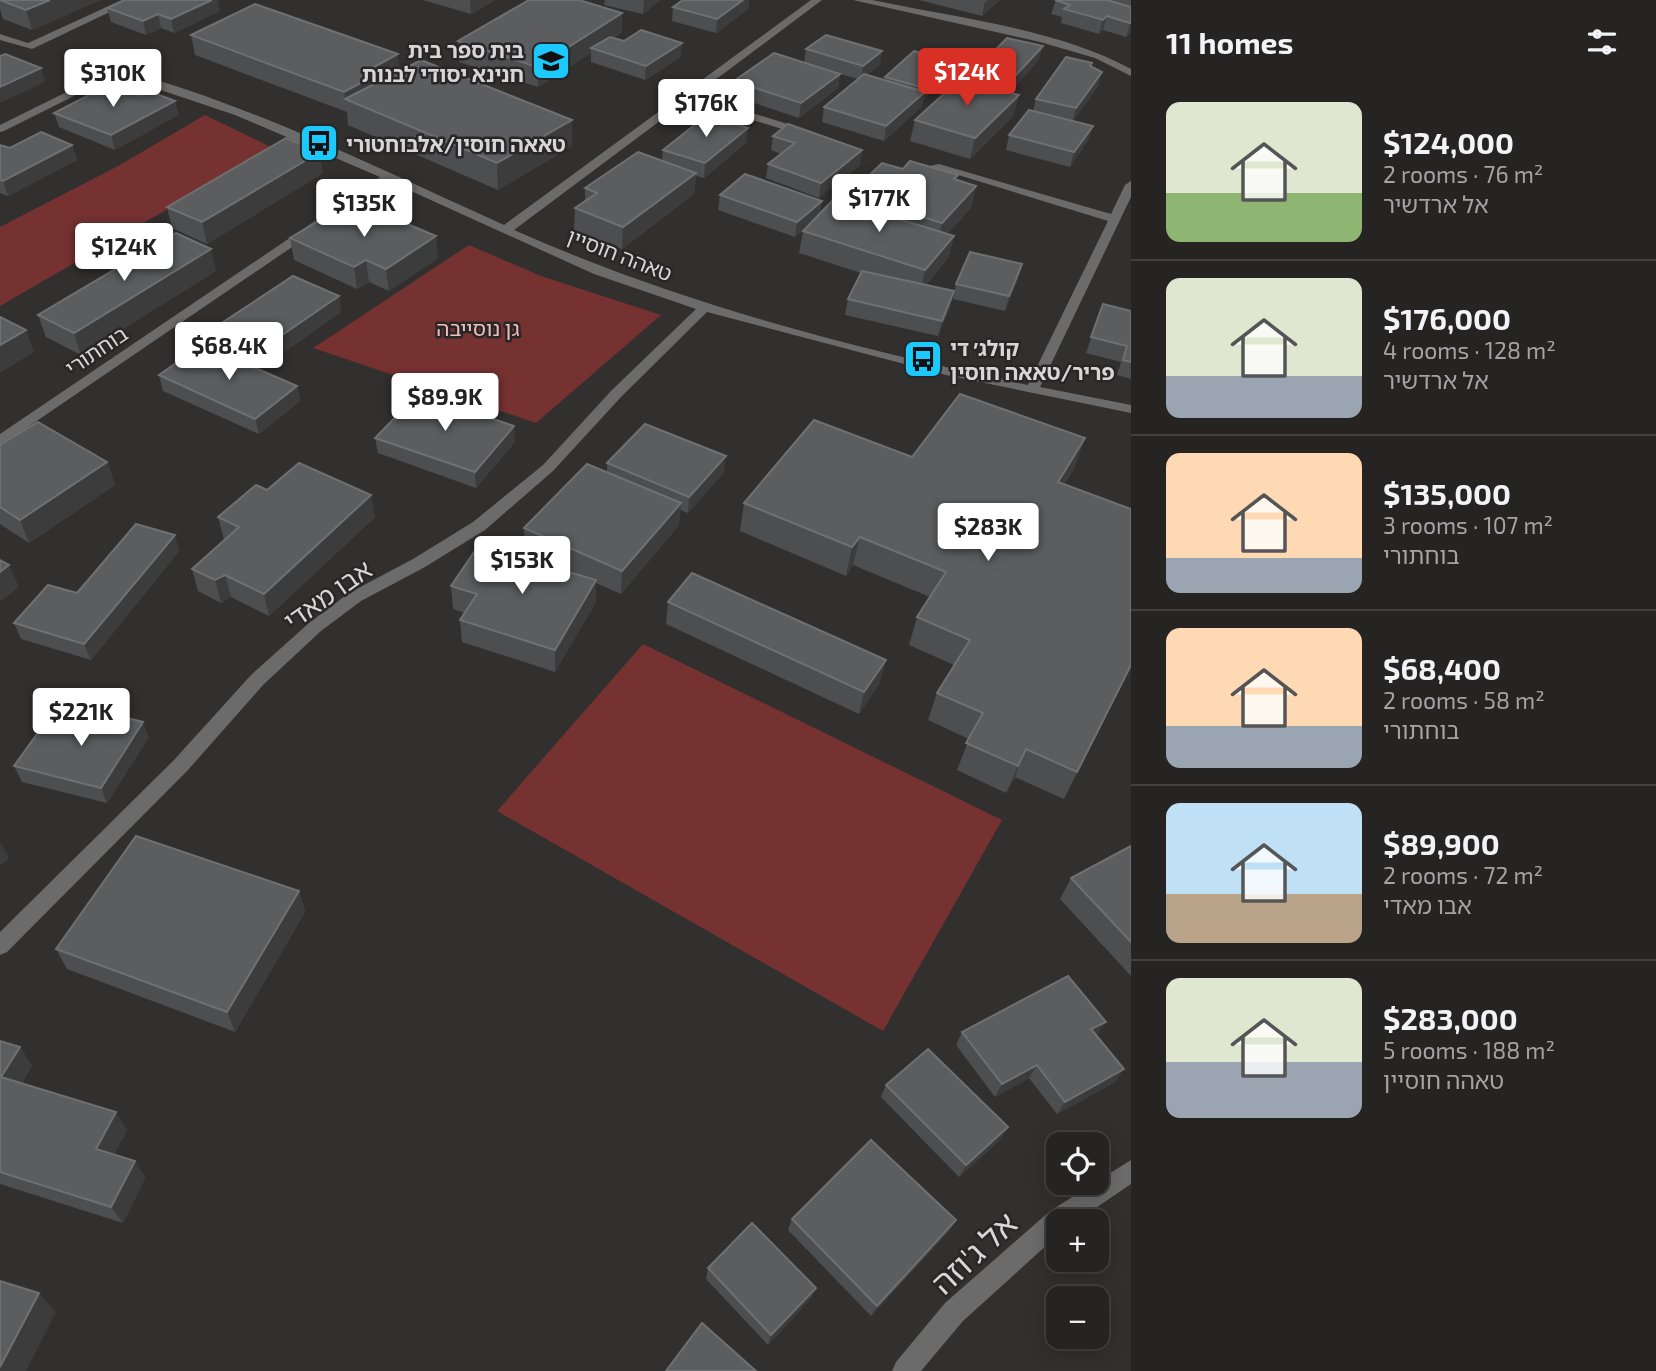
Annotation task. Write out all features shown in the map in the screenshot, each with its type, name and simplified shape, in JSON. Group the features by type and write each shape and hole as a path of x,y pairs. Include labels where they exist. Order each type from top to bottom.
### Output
{"street":[{"path":"0,37 28,47 130,0"},
{"path":"506,230 817,0"},
{"path":"858,0 1042,39 1099,56 1131,73"},
{"name":"טאהה חוסיין","path":"0,129 115,71 211,100 600,271 704,308 930,367 1131,409"},
{"path":"686,96 827,139"},
{"path":"935,166 1115,219"},
{"name":"בוחתורי","path":"0,441 389,176"},
{"path":"1032,390 1131,185"},
{"name":"אבו מאדי","path":"0,946 181,765 257,680 315,627 355,597 419,563 479,526 548,468 617,394 704,308"},
{"name":"אל ג'וזה","path":"905,1371 954,1312 1058,1219 1131,1171"}],"green space":[{"path":"205,115 273,148 0,306 0,227 118,166"},
{"name":"גן נוסייבה","path":"469,245 541,276 661,315 536,423 313,348"},
{"path":"643,644 1002,820 883,1031 497,811"}],"building":[{"path":"0,0 50,0 26,10"},
{"path":"125,0 212,0 171,19 158,14 143,21 107,8"},
{"path":"529,0 579,0 622,13 537,67 458,41"},
{"path":"683,0 743,0 717,19 673,7"},
{"path":"1055,0 1107,0 1131,7 1131,22 1107,16 1103,20 1064,9 1070,5"},
{"path":"255,4 398,54 363,73 372,77 344,92 191,35"},
{"path":"641,30 682,43 646,66 591,48 610,37 624,41"},
{"path":"826,35 882,51 863,66 806,49"},
{"path":"1007,38 1043,46 1004,88 967,79"},
{"path":"914,51 952,60 924,88 885,77"},
{"path":"774,53 840,74 801,103 734,81"},
{"path":"5,54 41,68 0,87 0,56"},
{"path":"1066,57 1092,63 1090,66 1102,72 1076,108 1036,99"},
{"path":"421,60 572,120 497,163 345,99"},
{"path":"864,74 925,92 886,126 824,107"},
{"path":"960,79 1019,95 975,138 915,120"},
{"path":"110,84 141,96 149,91 175,101 111,135 54,113"},
{"path":"1029,110 1093,126 1074,152 1009,135"},
{"path":"707,115 748,128 705,163 663,150"},
{"path":"788,124 862,150 821,183 768,164 795,143 773,136"},
{"path":"41,132 72,145 3,181 0,180 0,145 10,148"},
{"path":"286,138 320,152 202,222 167,207"},
{"path":"638,152 696,173 623,227 575,208 597,193 585,188"},
{"path":"910,161 958,175 954,179 976,186 942,223 850,194 882,163 903,169"},
{"path":"745,174 822,201 797,222 720,195"},
{"path":"834,199 954,236 925,270 803,231"},
{"path":"381,213 436,236 386,269 366,260 354,267 290,238 324,218"},
{"path":"176,233 211,249 74,333 38,315"},
{"path":"970,252 1022,264 1009,296 956,284"},
{"path":"862,271 954,291 942,321 848,299"},
{"path":"293,276 339,296 266,346 220,324"},
{"path":"1103,304 1131,311 1131,362 1123,360 1127,346 1091,337"},
{"path":"0,317 26,330 0,345"},
{"path":"202,345 297,386 255,419 159,375"},
{"path":"418,394 514,426 475,472 375,438"},
{"path":"960,394 1085,438 1058,482 1131,509 1131,665 1077,772 1026,749 1018,766 966,743 983,713 937,693 970,640 917,617 946,572 860,537 852,547 744,503 814,420 912,457"},
{"path":"38,422 107,462 20,520 0,507 0,445"},
{"path":"645,424 726,456 689,497 607,463"},
{"path":"299,463 371,495 264,594 225,575 215,580 192,569 239,527 218,517 256,485 267,490"},
{"path":"587,464 681,503 622,571 524,528"},
{"path":"136,524 175,535 84,644 14,623 48,585 77,593"},
{"path":"479,545 596,580 555,650 460,620 477,594 451,586"},
{"path":"0,560 9,565 0,572"},
{"path":"692,573 886,660 864,692 668,602"},
{"path":"91,709 143,722 101,788 14,766 48,719 80,727"},
{"path":"136,836 299,891 227,1012 56,949"},
{"path":"1131,846 1131,942 1071,878"},
{"path":"1068,976 1106,1022 1091,1029 1124,1069 1065,1102 1037,1065 1002,1084 962,1032"},
{"path":"0,1041 20,1047 1,1077 116,1112 96,1149 135,1161 111,1207 0,1172"},
{"path":"928,1049 1008,1127 966,1165 886,1085"},
{"path":"871,1140 956,1220 877,1306 792,1219"},
{"path":"752,1223 816,1288 771,1335 708,1268"},
{"path":"0,1281 39,1293 0,1367"},
{"path":"702,1323 756,1371 666,1371"}],"place":[{"name":"בית ספר בית חנינא יסודי לבנות","path":"551,61"},
{"name":"טאאה חוסין/אלבוחטורי","path":"319,143"},
{"name":"קולג׳ די פריר/טאאה חוסין","path":"923,359"}]}
